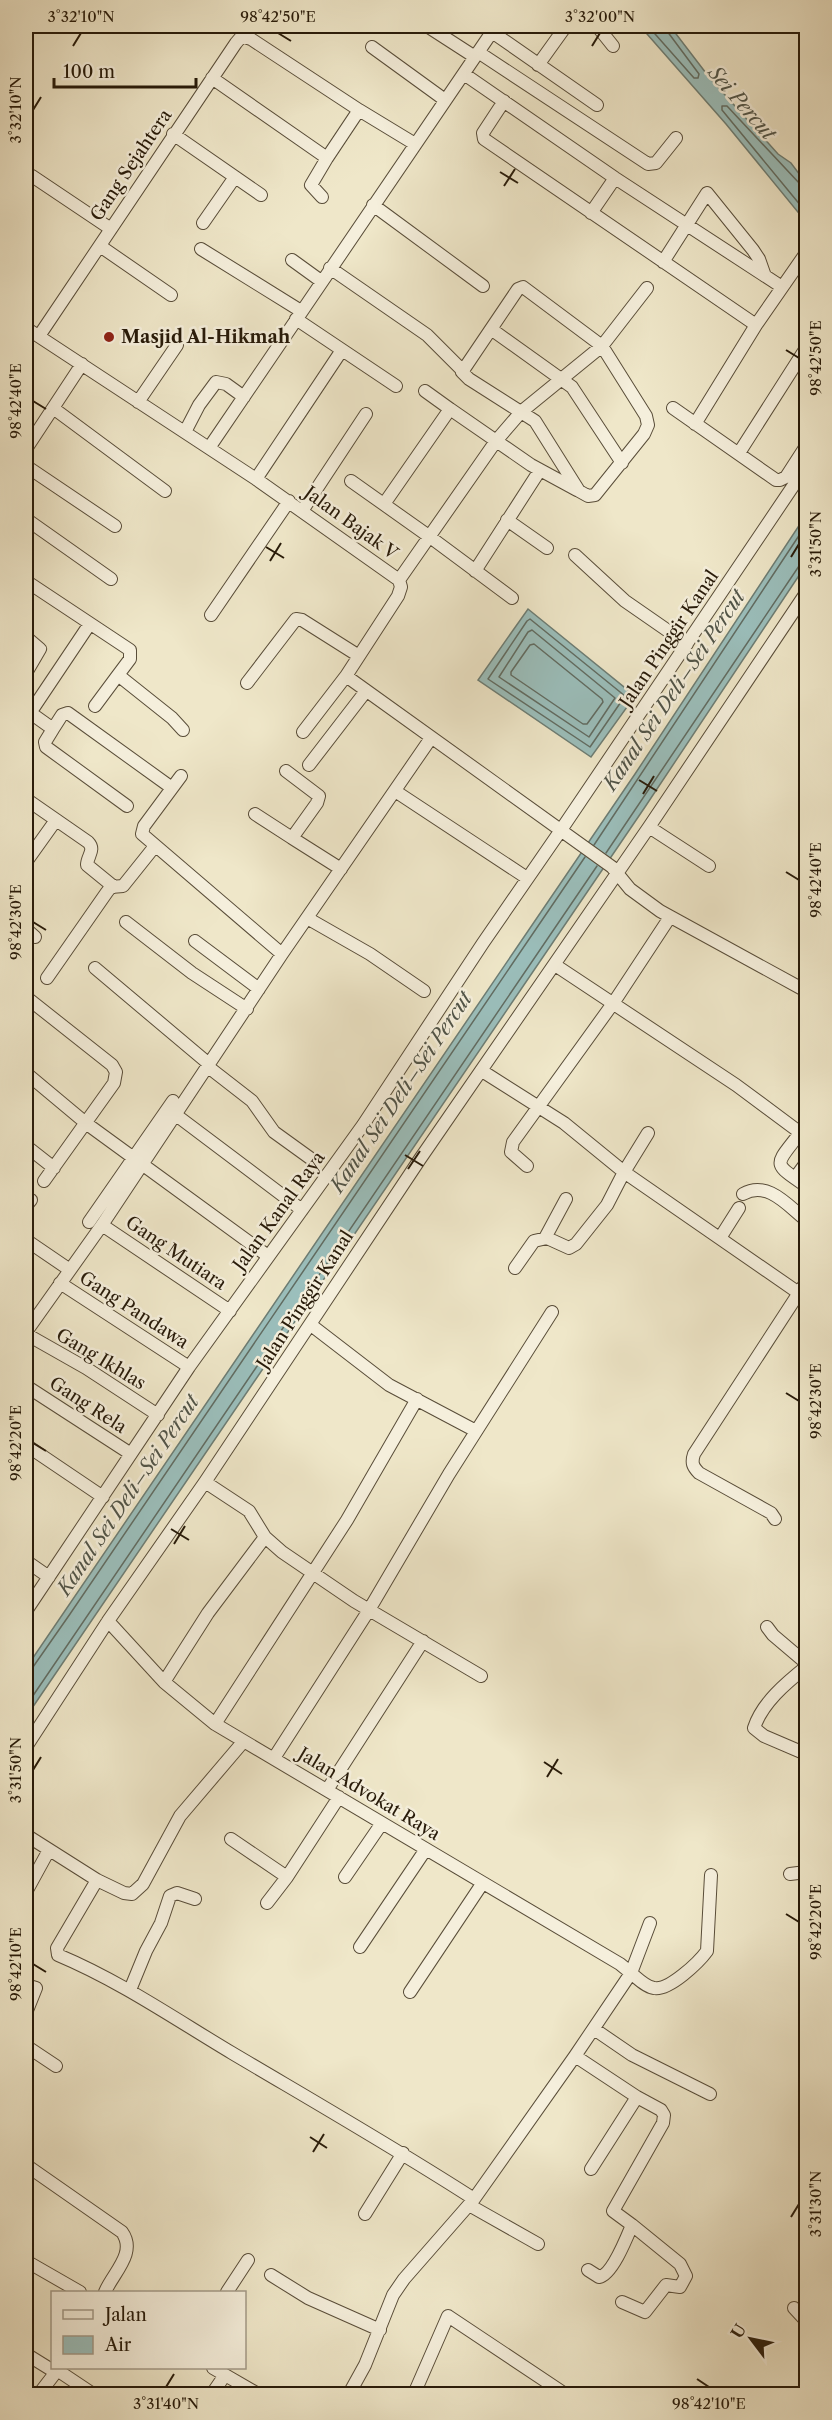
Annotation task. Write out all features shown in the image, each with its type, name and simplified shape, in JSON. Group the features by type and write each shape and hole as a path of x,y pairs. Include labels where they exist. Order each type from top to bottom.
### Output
{"street":[{"path":"427,26 650,165 656,163 676,138"},
{"path":"538,65 566,26"},
{"path":"597,26 613,46"},
{"path":"209,448 476,55 497,30 538,65 597,105"},
{"name":"Gang Sejahtera","path":"39,336 239,39 246,36 415,144"},
{"path":"372,47 445,100"},
{"path":"464,74 615,178 782,287"},
{"path":"212,78 327,158"},
{"path":"504,100 483,133 484,139 756,325"},
{"path":"322,197 311,185 359,110"},
{"path":"173,134 261,195"},
{"path":"32,176 111,229"},
{"path":"203,223 235,177"},
{"path":"591,213 615,178"},
{"path":"663,262 707,193 753,250 765,276"},
{"path":"374,205 483,286"},
{"path":"99,246 171,295"},
{"path":"201,249 396,386"},
{"path":"695,423 756,325 807,253"},
{"path":"292,260 321,281"},
{"path":"330,268 427,335 469,379 531,417 539,426 579,491"},
{"path":"425,391 540,470 588,496 595,495 644,434 648,421 602,346 523,287 518,289 462,370"},
{"path":"399,580 496,441 521,412 602,346 647,288"},
{"name":"Jalan Bajak V","path":"26,328 289,501 399,580 401,588 398,596 359,656 303,732"},
{"path":"491,329 579,394 622,463"},
{"path":"138,402 177,345"},
{"path":"739,453 807,348"},
{"path":"256,479 342,350"},
{"path":"26,449 82,364"},
{"path":"185,432 199,405 216,382 226,384 244,397"},
{"path":"53,408 165,490"},
{"path":"673,408 774,479 780,480 786,477 807,446"},
{"path":"384,504 450,409"},
{"path":"302,511 366,414"},
{"path":"26,466 115,526"},
{"name":"Jalan Pinggir Kanal","path":"563,832 807,467"},
{"path":"475,571 540,470"},
{"path":"351,481 512,598"},
{"path":"211,615 289,501"},
{"path":"26,519 111,579"},
{"path":"507,520 547,548"},
{"path":"575,555 625,601 687,644"},
{"path":"26,581 89,625 130,650 130,659 95,706"},
{"name":"Jalan Pinggir Kanal","path":"26,1747 108,1621 205,1482 416,1165 555,964 614,870 649,827 807,593"},
{"path":"247,683 296,619 302,620 359,656"},
{"path":"53,729 35,717 32,710 89,625"},
{"path":"26,637 40,649 26,673"},
{"path":"117,675 172,718 183,730"},
{"path":"345,676 563,832 614,870 630,888 670,917 807,991"},
{"path":"309,765 366,691"},
{"path":"127,806 46,747 45,742 62,716 68,713 172,788"},
{"path":"138,1161 176,1115 282,954 431,738"},
{"path":"286,771 319,796 317,803 292,838"},
{"path":"181,776 142,831 143,836 282,954"},
{"path":"395,791 527,878"},
{"path":"26,799 91,845 92,851 87,865 114,887"},
{"path":"255,814 341,868"},
{"path":"26,862 56,820"},
{"path":"649,827 709,866"},
{"name":"Jalan Kanal Raya","path":"26,1611 189,1367 363,1125 527,878 563,832"},
{"path":"47,978 107,892 114,887 123,886 155,846"},
{"path":"527,1166 513,1155 511,1149 513,1142 614,1002 670,917"},
{"path":"307,918 370,954 424,991"},
{"path":"126,922 192,974 247,1009"},
{"path":"195,941 259,989"},
{"path":"555,964 736,1085 803,1135 782,1155 780,1163 782,1169 807,1186"},
{"path":"94,968 252,1101 274,1132 310,1158"},
{"path":"26,997 115,1068 116,1076 114,1083 87,1124 44,1181"},
{"path":"482,1071 564,1123 624,1172 720,1238 804,1291 694,1454 693,1460 694,1468 699,1473 771,1513 775,1519"},
{"path":"26,1073 87,1124 268,1256"},
{"path":"26,1329 70,1270 96,1223 138,1161 173,1101"},
{"path":"176,1115 302,1209"},
{"path":"515,1268 534,1241 544,1238 569,1248 576,1244 607,1205 648,1133"},
{"path":"26,1146 54,1167"},
{"path":"795,1179 807,1163"},
{"path":"743,1194 758,1189 771,1192 807,1220"},
{"path":"544,1238 566,1199"},
{"path":"720,1238 740,1208"},
{"name":"Gang Mutiara","path":"96,1223 230,1311"},
{"path":"26,1240 70,1270"},
{"name":"Gang Pandawa","path":"60,1283 189,1367"},
{"path":"274,1758 369,1610 409,1539 552,1312"},
{"path":"311,1325 389,1385 476,1431"},
{"name":"Gang Ikhlas","path":"26,1329 158,1414"},
{"name":"Gang Rela","path":"26,1386 131,1455"},
{"path":"215,1724 347,1520 417,1399"},
{"path":"26,1445 103,1497"},
{"path":"205,1482 249,1511 265,1537 314,1573 369,1610 481,1676"},
{"path":"164,1682 208,1613 265,1537"},
{"path":"26,1561 49,1577"},
{"name":"Jalan Advokat Raya","path":"108,1621 164,1682 215,1724 622,1965 651,1988 657,1989 681,1976 707,1951 711,1875"},
{"path":"767,1627 807,1665 776,1694 754,1728 764,1736 807,1754"},
{"path":"327,1790 423,1641"},
{"path":"26,1835 97,1880 124,1893 132,1894 143,1884 180,1816 243,1742"},
{"path":"267,1903 287,1877 339,1797"},
{"path":"345,1877 382,1823"},
{"path":"231,1839 287,1877"},
{"path":"26,1892 49,1850"},
{"path":"360,1947 426,1850"},
{"path":"790,1874 807,1872"},
{"path":"97,1880 56,1952 58,1955 85,1966 130,1990 205,2037 403,2153 472,2202 538,2244"},
{"path":"410,1992 482,1884"},
{"path":"130,1990 146,1951 161,1923 170,1896 177,1893 195,1899"},
{"path":"349,2394 365,2365 393,2295 404,2279 472,2202 594,2029 631,1973 650,1923"},
{"path":"26,1985 36,1988 26,2013"},
{"path":"594,2029 632,2055 710,2094"},
{"path":"26,2046 56,2066"},
{"path":"575,2056 637,2097 661,2109 664,2119 613,2211 680,2264 686,2276 680,2287 666,2285 645,2312 622,2302"},
{"path":"591,2169 637,2097"},
{"path":"26,2114 26,2120"},
{"path":"365,2214 403,2153"},
{"path":"26,2165 127,2239 127,2253 106,2291"},
{"path":"588,2270 599,2277 607,2274 632,2225"},
{"path":"228,2291 248,2260"},
{"path":"26,2261 78,2291"},
{"path":"271,2275 308,2298 380,2330"},
{"path":"794,2308 807,2321"},
{"path":"414,2394 448,2316 565,2394"},
{"path":"26,2354 51,2367"},
{"path":"216,2369 258,2394"},
{"path":"39,2394 57,2370 93,2394"},
{"path":"212,2394 225,2375"}],"water":[{"name":"Sei Percut","path":"640,26 670,26 709,77 778,154 791,163 806,183 806,222 726,124"},
{"path":"806,515 806,565 645,807 26,1717 26,1668 635,774"},
{"path":"528,609 635,696 591,757 478,680"}],"place":[{"name":"Masjid Al-Hikmah","path":"109,337"}],"water label":[{"name":"Kanal Sei Deli–Sei Percut","path":"674,690"},
{"name":"Kanal Sei Deli–Sei Percut","path":"401,1092"},
{"name":"Kanal Sei Deli–Sei Percut","path":"128,1495"}]}
